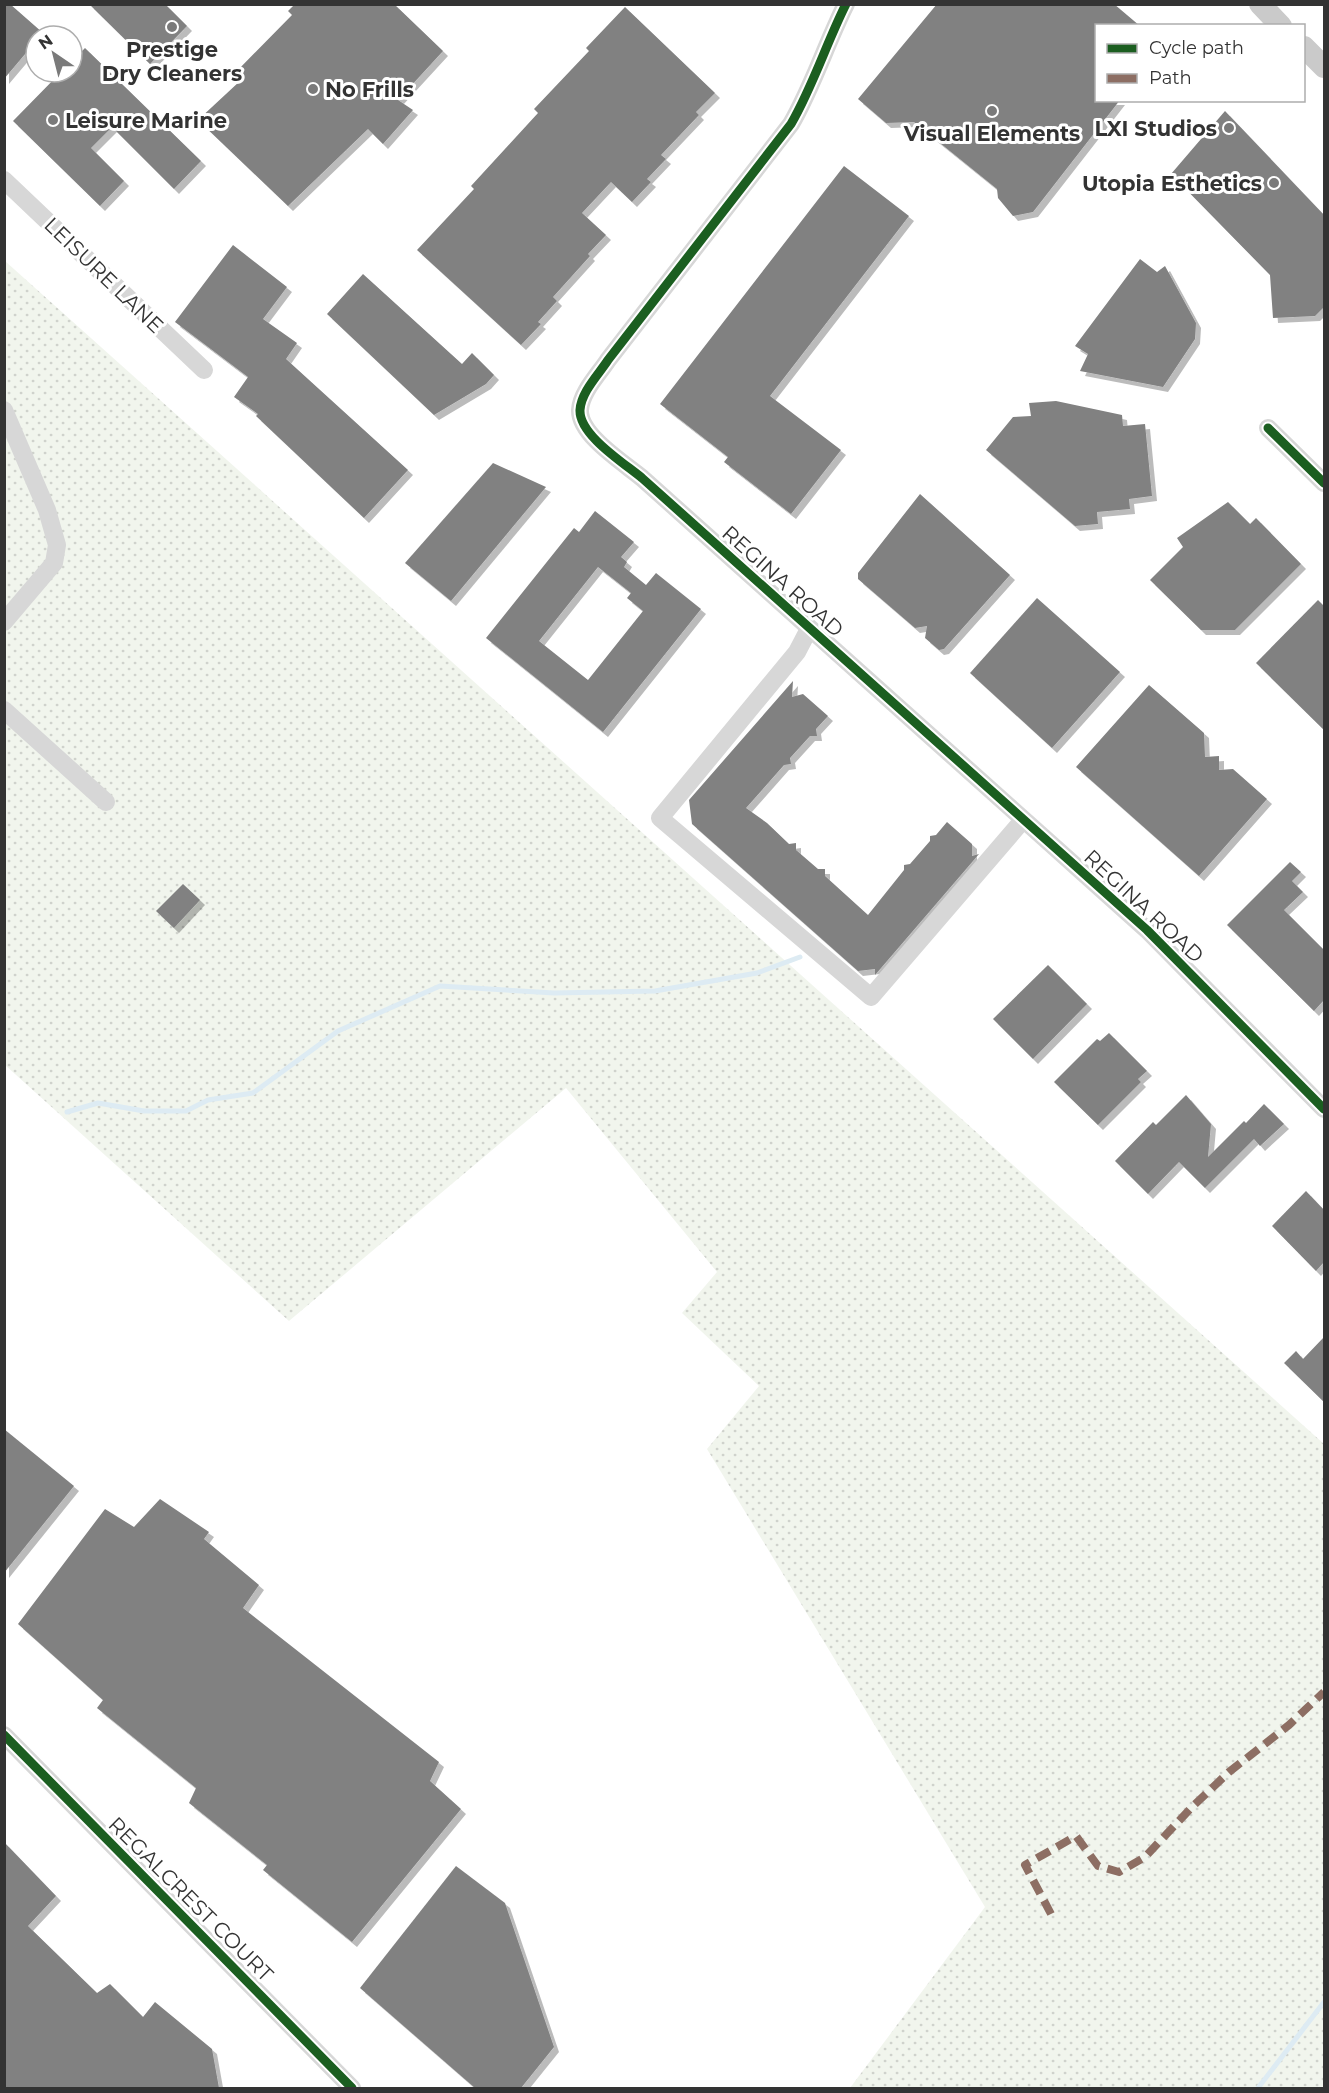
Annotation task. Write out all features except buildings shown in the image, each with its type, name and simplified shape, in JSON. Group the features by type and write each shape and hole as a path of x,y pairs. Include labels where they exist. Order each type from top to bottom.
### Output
{"main road":[{"path":"1260,4 1279,24"},
{"path":"1305,48 1324,67"}],"street":[{"name":"REGINA ROAD","path":"846,4 819,62 810,89 791,124 608,360 585,394 580,410 583,423 595,440 642,478 1147,930 1323,1103"},
{"name":"LEISURE LANE","path":"4,180 204,370"},
{"path":"4,410 47,510 57,545 54,563 4,622"},
{"path":"1268,428 1324,483"},
{"path":"809,629 797,652 660,818 871,997 1023,820"},
{"path":"4,710 106,802"},
{"name":"REGALCREST COURT","path":"4,1734 352,2088"}],"shaded area":[{"path":"5,261 1324,1444 1324,2088 850,2088 985,1907 707,1449 759,1386 682,1313 717,1272 566,1088 289,1321 5,1065"}],"waterway":[{"path":"67,1112 98,1103 144,1111 186,1111 208,1100 253,1093 338,1031 440,986 554,993 655,991 757,973 800,957"},
{"path":"1258,2088 1324,2002"}],"marked path":[{"path":"1051,1914 1025,1865 1076,1836 1098,1866 1119,1872 1145,1857 1229,1772 1289,1725 1324,1692"}],"cycle path":[{"path":"846,4 791,124 608,360 581,403 582,419 594,439 642,478 1147,930 1324,1109"},
{"path":"1268,428 1324,483"},
{"path":"4,1735 352,2088"}],"place":[{"name":"Prestige Dry Cleaners","path":"172,27"},
{"name":"No Frills","path":"313,89"},
{"name":"Visual Elements","path":"992,111"},
{"name":"Leisure Marine","path":"53,120"},
{"name":"LXI Studios","path":"1229,128"},
{"name":"Utopia Esthetics","path":"1274,183"}]}
